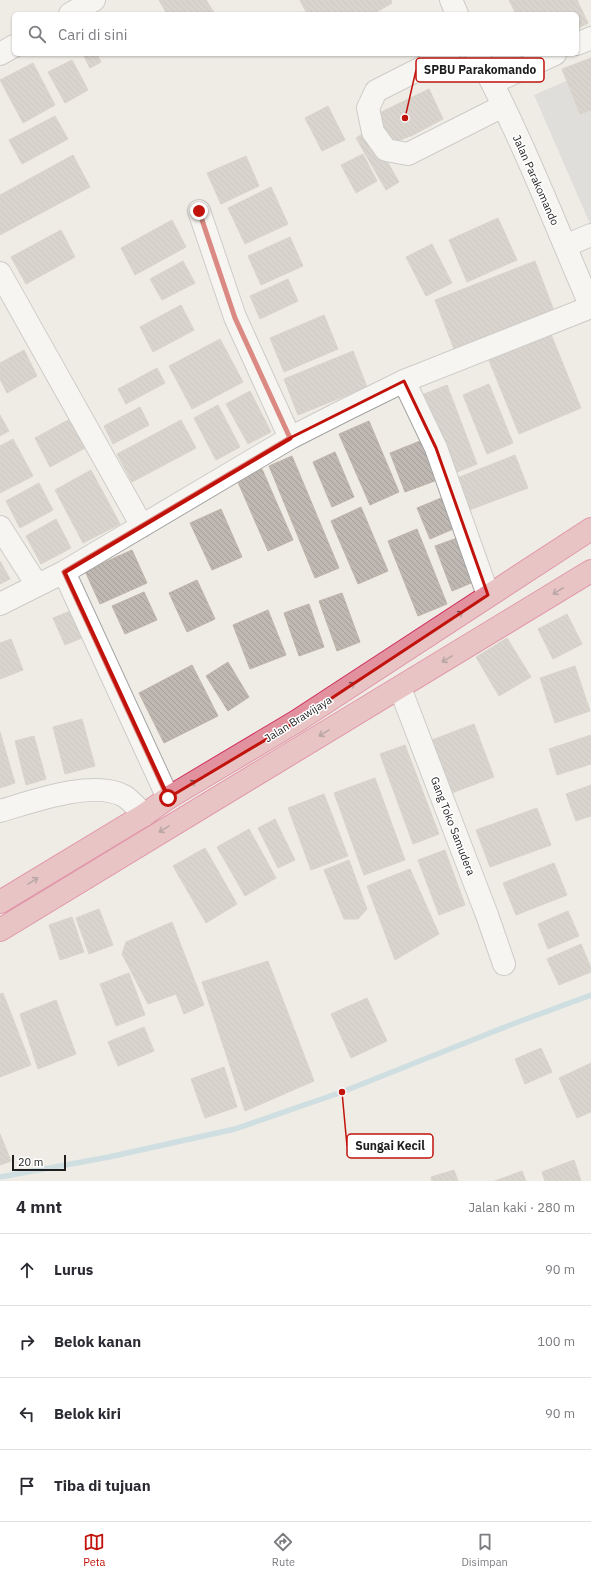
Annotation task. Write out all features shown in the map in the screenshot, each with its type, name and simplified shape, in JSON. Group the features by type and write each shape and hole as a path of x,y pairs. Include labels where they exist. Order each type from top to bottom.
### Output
{"highway":[{"name":"Jalan Brawijaya","path":"0,902 296,721 591,529"},
{"path":"0,930 216,797 400,688 591,571"}],"street":[{"path":"73,12 94,0"},
{"path":"451,0 456,12"},
{"path":"579,43 591,38"},
{"path":"0,54 12,47"},
{"path":"445,56 376,91 368,108 373,132 386,150 408,154 503,106"},
{"name":"Jalan Parakomando","path":"478,56 530,163 591,307"},
{"path":"492,82 550,56"},
{"path":"199,211 235,318 290,438"},
{"path":"565,246 591,235"},
{"path":"0,273 142,526"},
{"path":"0,604 64,572 290,438 347,409 404,382 591,307"},
{"path":"404,382 436,448 488,595"},
{"path":"0,526 37,585"},
{"path":"64,572 168,798"},
{"name":"Gang Toko Samudera","path":"400,688 487,915 504,964"},
{"path":"0,811 42,798 83,790 97,789 124,796 144,815"}],"highlighted area":[{"path":"404,381 436,448 488,595 297,721 168,798 64,572 290,438"}],"shaded area":[{"path":"591,70 591,226 534,95"}],"building":[{"path":"159,0 206,0 214,12 166,12"},
{"path":"300,0 391,0 392,3 376,12 306,12"},
{"path":"509,0 577,0 588,23 579,28 579,12 515,12"},
{"path":"84,56 98,56 101,62 90,68"},
{"path":"591,58 591,110 580,114 562,69"},
{"path":"72,60 88,90 65,103 48,72"},
{"path":"33,63 55,105 23,123 0,80"},
{"path":"429,89 443,119 413,135 387,145 373,116"},
{"path":"328,106 345,140 322,151 305,118"},
{"path":"55,116 68,139 22,164 9,140"},
{"path":"369,130 399,182 386,190 356,138"},
{"path":"363,154 377,181 356,193 341,165"},
{"path":"73,155 90,187 0,235 0,195"},
{"path":"246,156 259,186 221,204 207,173"},
{"path":"271,187 288,224 245,244 228,208"},
{"path":"498,218 517,260 467,282 449,240"},
{"path":"172,220 186,247 135,275 121,248"},
{"path":"61,230 75,257 26,284 11,257"},
{"path":"290,237 303,266 261,285 248,256"},
{"path":"432,244 452,283 426,296 406,257"},
{"path":"183,261 195,283 162,300 150,279"},
{"path":"535,261 556,316 456,354 435,300"},
{"path":"288,279 298,301 260,319 250,296"},
{"path":"181,305 194,330 153,352 140,327"},
{"path":"324,315 338,349 284,372 270,338"},
{"path":"550,332 581,408 519,434 488,358"},
{"path":"220,339 243,382 192,409 169,366"},
{"path":"24,350 37,376 7,393 0,379 0,363"},
{"path":"353,351 367,387 298,415 284,379"},
{"path":"157,368 165,383 126,404 118,389"},
{"path":"489,384 513,443 487,454 463,395"},
{"path":"447,385 477,464 450,475 419,396"},
{"path":"250,391 271,432 248,444 226,404"},
{"path":"218,405 240,447 216,460 194,418"},
{"path":"140,407 149,425 113,444 104,426"},
{"path":"0,415 9,431 0,436"},
{"path":"70,419 85,448 50,467 35,438"},
{"path":"181,420 196,448 132,482 117,454"},
{"path":"369,421 399,492 370,505 339,434"},
{"path":"13,439 33,476 0,493 0,446"},
{"path":"425,439 440,479 405,492 390,453"},
{"path":"335,452 354,497 332,507 313,462"},
{"path":"515,455 528,488 464,512 452,480"},
{"path":"292,456 339,568 315,578 269,466"},
{"path":"262,469 293,540 268,551 237,480"},
{"path":"91,470 120,524 83,543 55,490"},
{"path":"39,483 53,510 20,528 6,501"},
{"path":"446,496 458,527 430,539 417,508"},
{"path":"361,507 388,571 358,584 331,521"},
{"path":"221,509 242,557 212,570 190,523"},
{"path":"56,519 71,548 41,564 26,536"},
{"path":"417,529 447,604 418,616 388,541"},
{"path":"460,537 476,581 452,591 435,546"},
{"path":"132,550 147,583 100,604 85,571"},
{"path":"0,561 10,579 0,584"},
{"path":"197,580 215,619 187,632 169,593"},
{"path":"144,592 157,620 125,634 112,606"},
{"path":"342,593 360,642 337,651 319,601"},
{"path":"309,604 324,647 299,656 284,613"},
{"path":"73,610 84,637 65,645 53,618"},
{"path":"268,610 286,655 250,669 233,625"},
{"path":"567,614 582,644 553,659 538,629"},
{"path":"507,638 531,677 499,696 476,657"},
{"path":"11,639 23,670 0,679 0,643"},
{"path":"228,662 249,697 228,711 206,676"},
{"path":"192,665 218,716 164,743 139,693"},
{"path":"575,666 590,711 555,723 540,678"},
{"path":"82,719 95,766 65,774 53,727"},
{"path":"474,724 494,777 444,796 424,743"},
{"path":"0,732 15,783 0,788"},
{"path":"591,735 591,764 557,775 549,749"},
{"path":"34,736 46,779 26,785 15,741"},
{"path":"405,745 439,834 413,844 380,754"},
{"path":"375,778 405,860 364,875 334,793"},
{"path":"591,785 591,816 576,821 566,794"},
{"path":"324,794 348,856 311,870 288,808"},
{"path":"537,808 551,845 490,867 476,830"},
{"path":"275,819 295,860 278,868 258,828"},
{"path":"249,829 276,878 245,896 217,847"},
{"path":"205,848 237,904 206,923 173,866"},
{"path":"445,850 465,905 439,915 418,860"},
{"path":"349,860 367,909 358,919 344,919 324,870"},
{"path":"554,863 567,895 516,915 503,883"},
{"path":"410,869 439,934 395,960 367,886"},
{"path":"99,909 113,945 89,954 76,918"},
{"path":"568,911 579,936 548,949 538,924"},
{"path":"72,917 84,952 60,960 49,925"},
{"path":"172,922 204,1005 184,1014 176,994 148,1004 122,954 126,942"},
{"path":"581,944 591,968 591,972 559,985 547,959"},
{"path":"268,961 314,1081 245,1111 202,982"},
{"path":"129,973 145,1015 116,1026 100,984"},
{"path":"3,993 31,1065 0,1077 0,994"},
{"path":"367,998 387,1041 351,1058 331,1014"},
{"path":"56,1000 76,1054 38,1069 20,1014"},
{"path":"144,1027 154,1051 118,1066 108,1042"},
{"path":"541,1048 552,1072 525,1084 515,1059"},
{"path":"591,1063 591,1112 577,1118 559,1078"},
{"path":"224,1067 237,1107 205,1118 191,1079"},
{"path":"0,1134 11,1161 0,1165"},
{"path":"574,1160 581,1181 545,1181 542,1172"},
{"path":"454,1170 458,1181 432,1181 431,1177"},
{"path":"522,1171 526,1181 495,1181"}],"waterway":[{"path":"0,1177 109,1157 235,1129 342,1092 510,1025 591,995"}],"place":[{"name":"SPBU Parakomando","path":"405,118"},
{"name":"Sungai Kecil","path":"342,1092"}],"route":[{"path":"168,798 64,572 290,438 235,318 199,211"}]}
